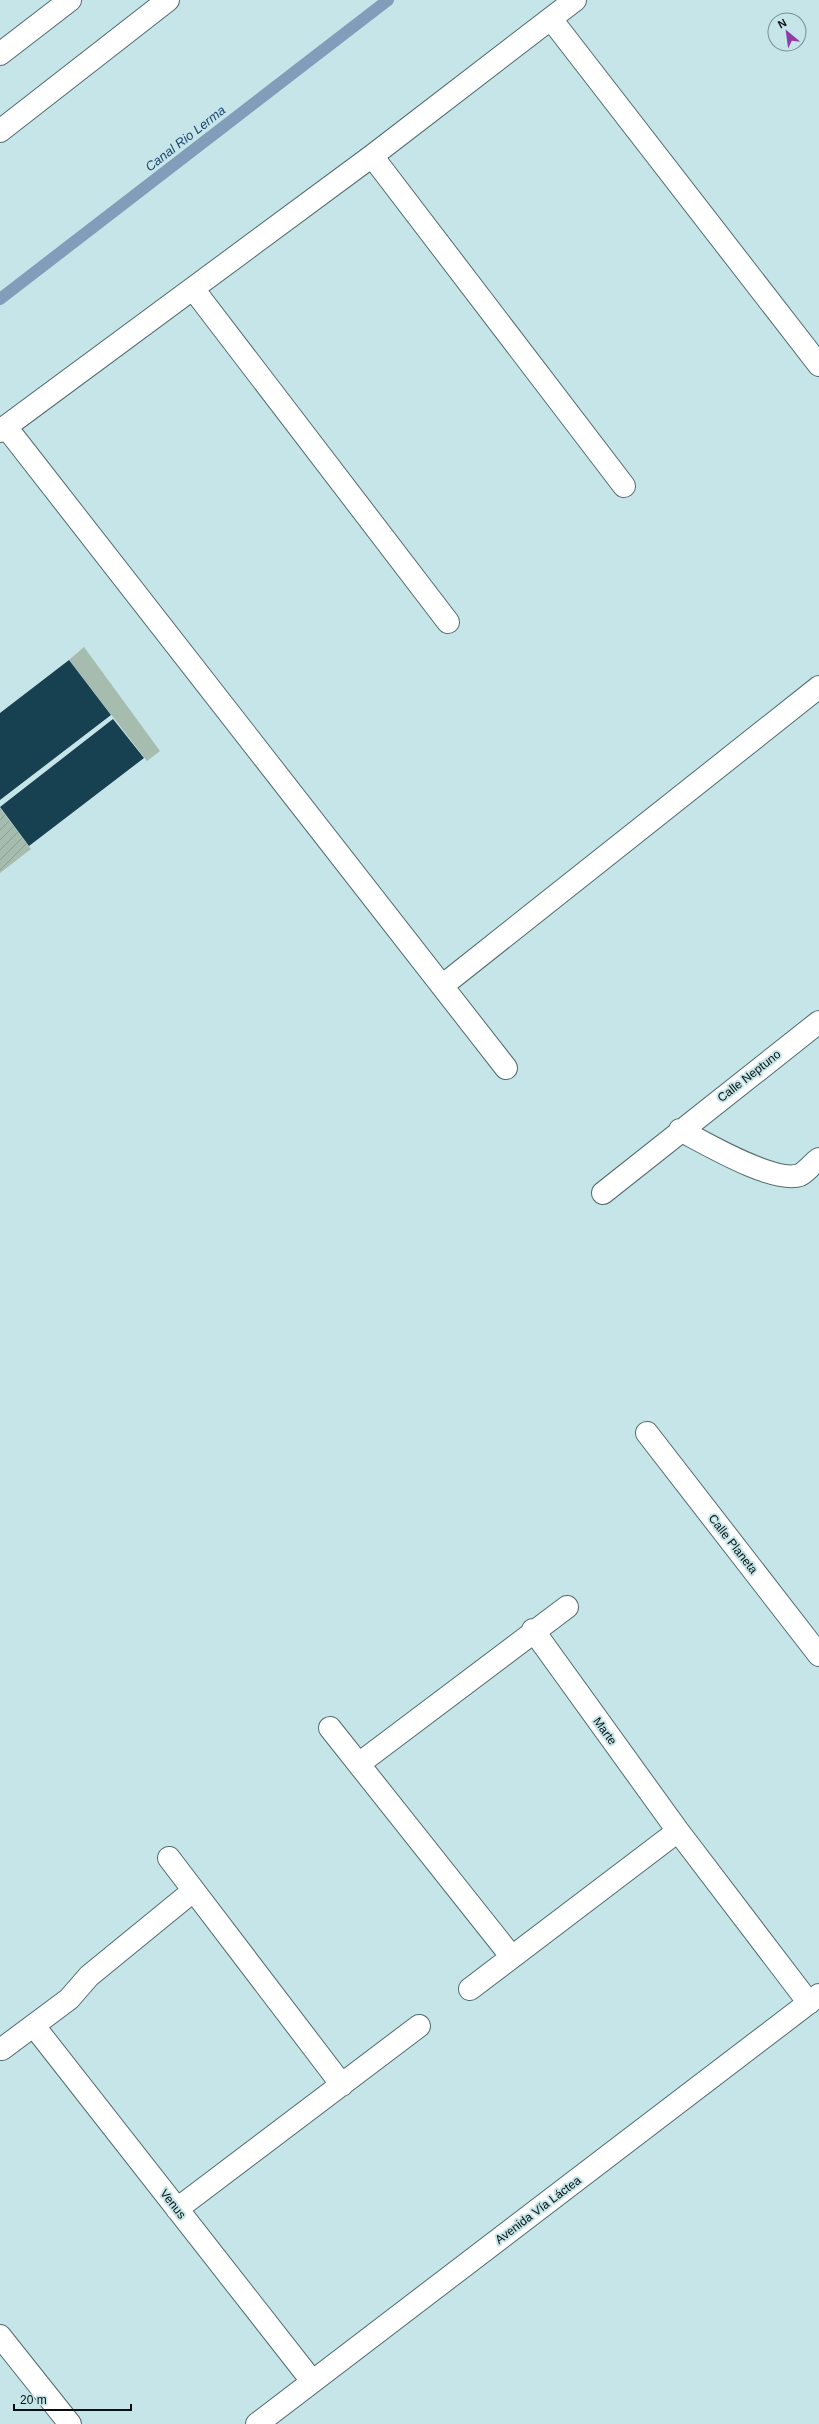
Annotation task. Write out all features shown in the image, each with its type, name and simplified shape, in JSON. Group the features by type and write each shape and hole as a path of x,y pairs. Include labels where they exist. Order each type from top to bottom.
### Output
{"main road":[{"path":"0,54 70,0"},
{"path":"0,132 168,0"},
{"path":"506,1068 3,429 194,290 372,156 574,0"},
{"path":"551,19 819,365"},
{"path":"372,156 624,486"},
{"path":"194,290 448,622"},
{"path":"442,986 819,687"},
{"name":"Calle Neptuno","path":"603,1193 680,1130 819,1022"},
{"path":"680,1130 755,1168 780,1175 800,1175 819,1159"},
{"name":"Calle Planeta","path":"647,1433 819,1654"},
{"path":"360,1763 533,1630 567,1607"},
{"name":"Marte","path":"533,1630 678,1831 814,1999"},
{"path":"330,1728 360,1763 511,1956"},
{"path":"470,1989 511,1956 678,1831"},
{"path":"169,1858 192,1891 342,2085"},
{"path":"2,2049 69,1999 89,1976 192,1891"},
{"name":"Avenida Vía Láctea","path":"257,2424 814,1999"},
{"name":"Venus","path":"34,2026 312,2382"},
{"path":"177,2209 419,2026"},
{"path":"0,2336 70,2424"}],"green space":[{"path":"84,647 160,751 147,761 69,660"},
{"path":"0,808 31,849 0,873"}],"building":[{"path":"69,660 111,715 0,800 0,713"},
{"path":"113,719 144,758 29,846 0,807"}],"waterway":[{"name":"Canal Rio Lerma","path":"0,299 388,0"}]}
